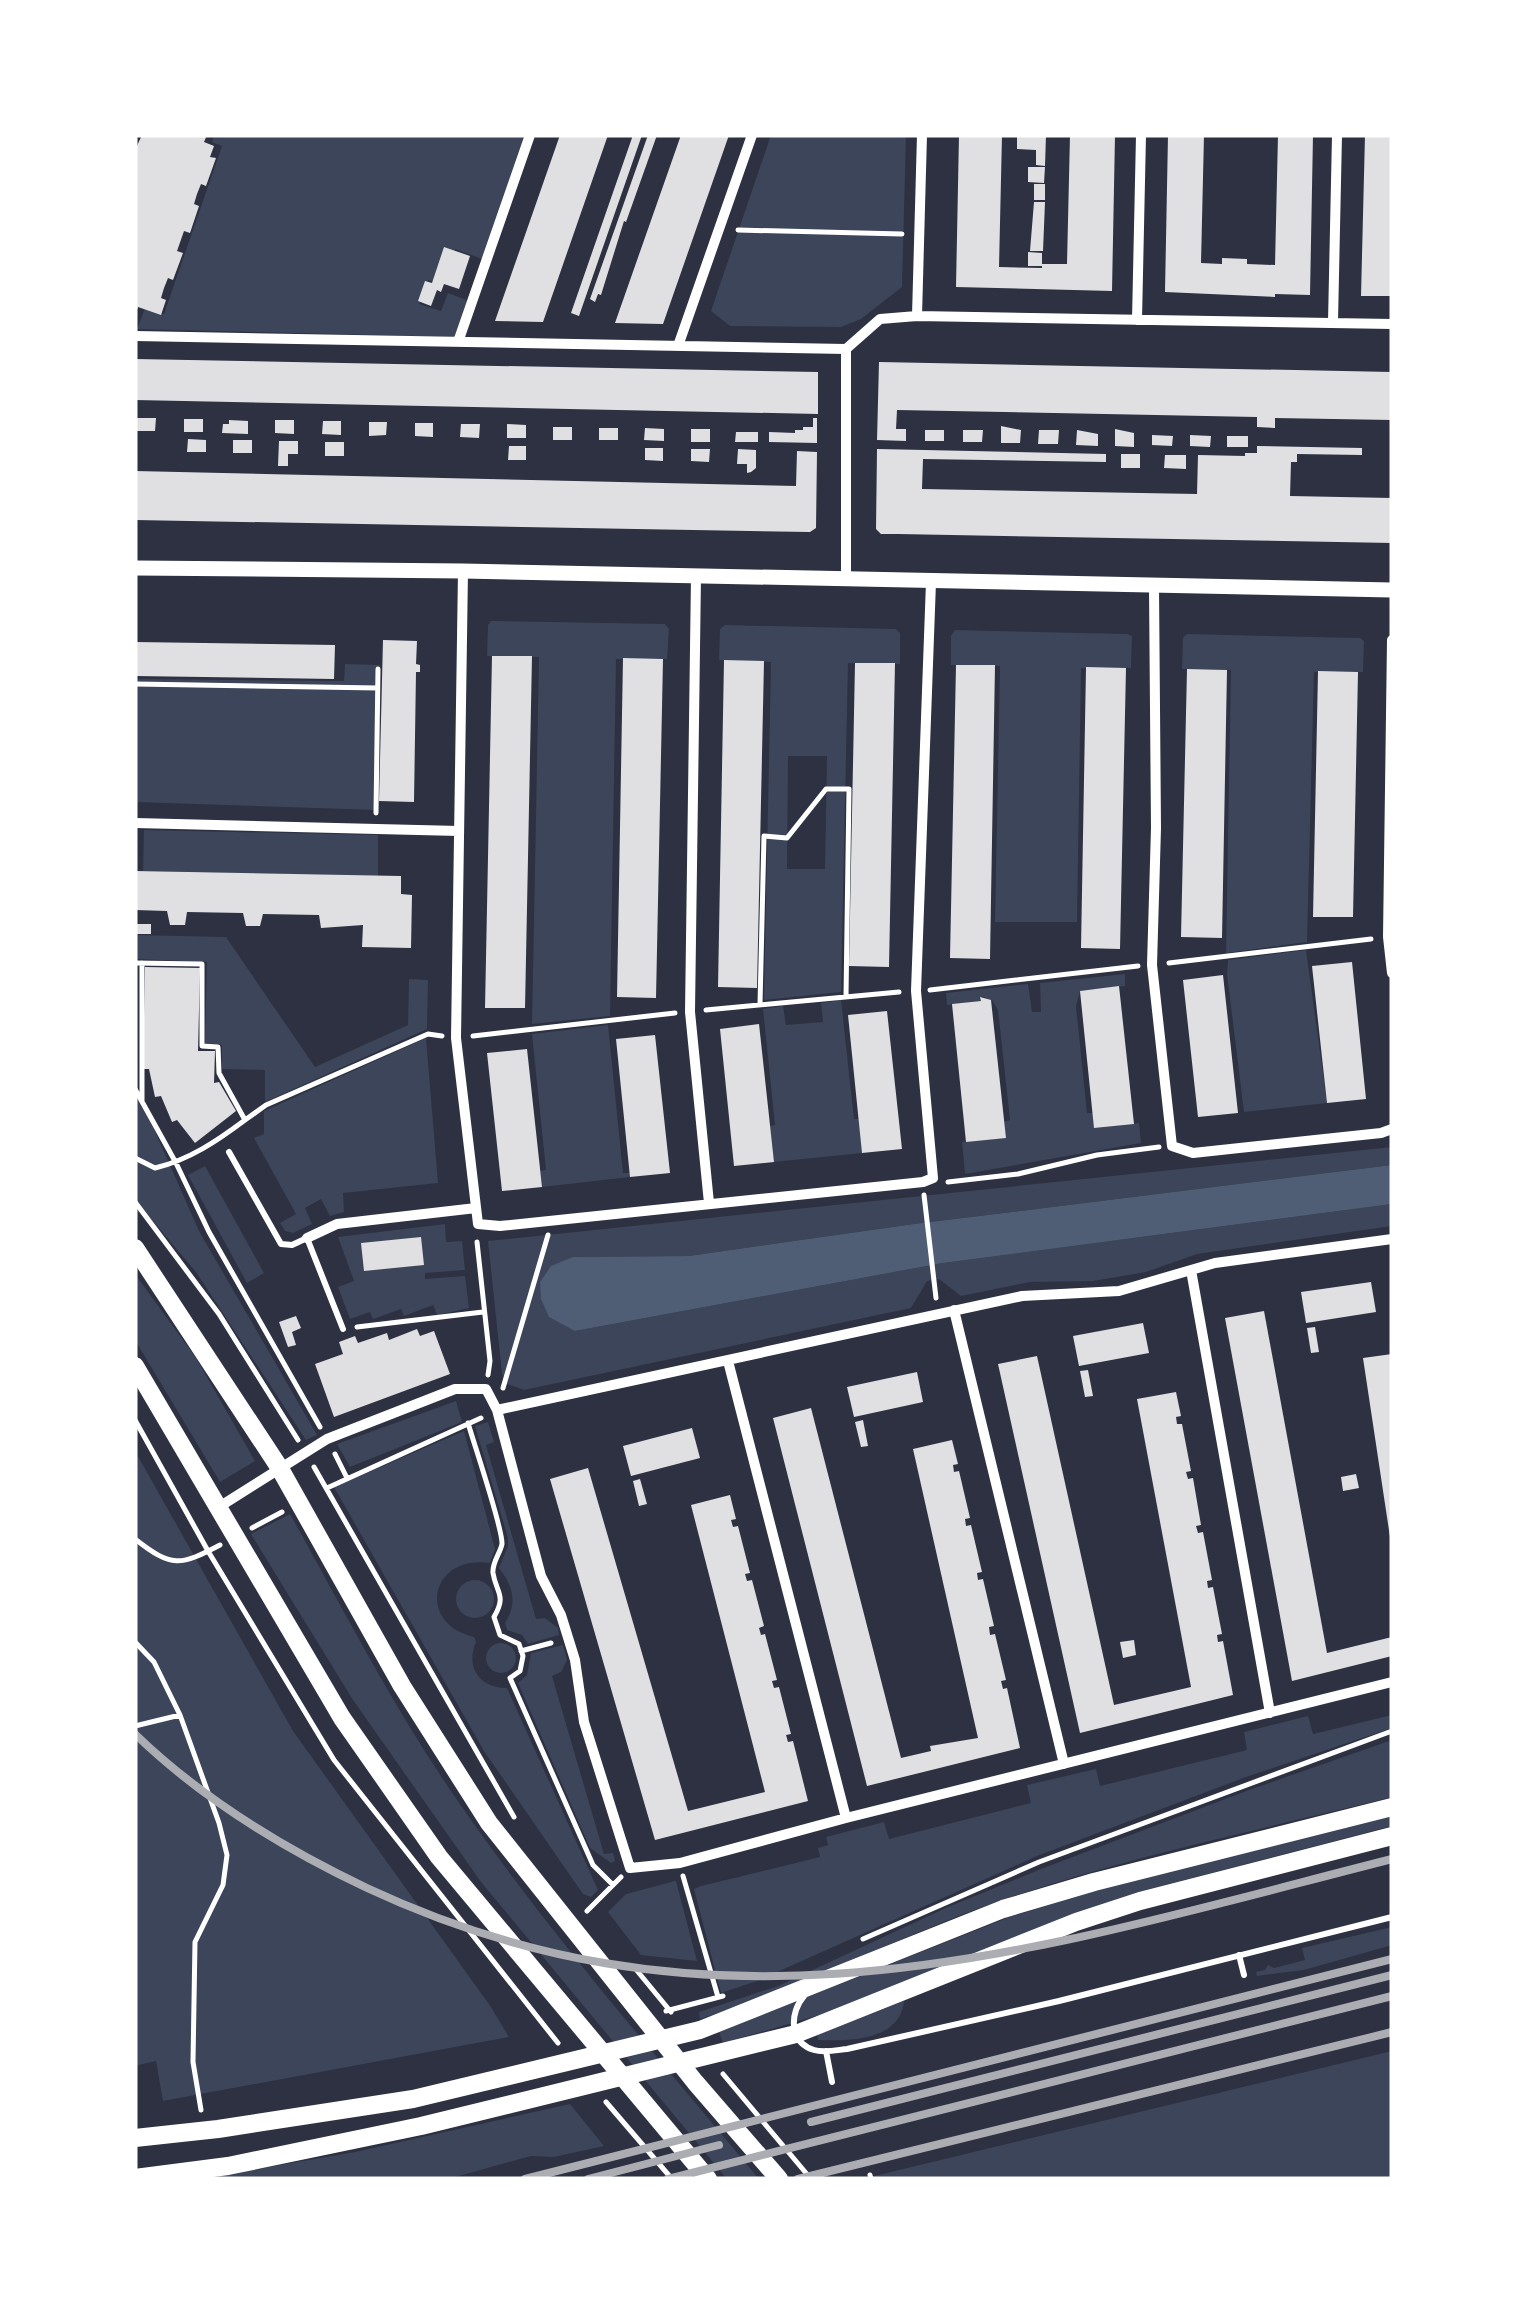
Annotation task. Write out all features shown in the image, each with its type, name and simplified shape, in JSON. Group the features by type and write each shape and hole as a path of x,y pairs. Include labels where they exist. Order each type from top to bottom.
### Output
{"main road":[{"path":"135,1248 279,1467 402,1686 489,1823 695,2082 778,2179"},
{"path":"135,1366 342,1718 439,1857 708,2179"},
{"path":"135,2138 413,2099 700,2030 1003,1909 1392,1806"},
{"path":"135,2178 228,2166 510,2106 796,2034 1076,1922 1140,1901 1392,1836"}],"street":[{"path":"458,342 530,135"},
{"path":"678,346 752,135"},
{"path":"917,316 922,135"},
{"path":"1137,320 1141,135"},
{"path":"1333,322 1336,135"},
{"path":"135,336 846,349 880,319 917,316 1392,324"},
{"path":"846,349 846,581"},
{"path":"135,568 1392,590"},
{"path":"462,571 456,1038 478,1224 500,1226 933,1178 916,991 931,582"},
{"path":"696,576 690,1012 709,1203"},
{"path":"1154,587 1156,828 1152,965 1172,1146 1192,1152 1392,1129"},
{"path":"1392,640 1388,936 1392,973"},
{"path":"135,823 459,830"},
{"path":"307,1238 336,1224 476,1208"},
{"path":"497,1410 1022,1296 1118,1291 1216,1263 1392,1240"},
{"path":"1191,1270 1270,1712"},
{"path":"954,1310 1064,1764"},
{"path":"728,1361 846,1818"},
{"path":"219,1507 327,1438 455,1389 486,1389 497,1410 541,1576 561,1616 575,1660 584,1722 630,1868 680,1864 846,1818 1392,1682"}],"lane":[{"path":"228,1152 281,1244 292,1245 307,1238 343,1329"},
{"path":"816,1985 794,2008 792,2018 796,2034 804,2044 826,2051 918,2034 1392,1917"},
{"path":"1239,1955 1244,1975"},
{"path":"826,2051 832,2082"}],"path":[{"path":"721,224 741,231 919,234"},
{"path":"376,813 378,668"},
{"path":"135,684 378,688"},
{"path":"760,1005 764,836 787,838 826,789 849,790 846,996"},
{"path":"142,1100 138,963 202,964 202,1046 218,1048 219,1073 245,1120"},
{"path":"135,1158 155,1168 176,1163 220,1139 266,1105 428,1034 456,1038"},
{"path":"135,1089 209,1232 347,1478"},
{"path":"933,1178 942,1182 1018,1174 1097,1154 1172,1146"},
{"path":"135,1202 219,1314 305,1452 523,1828"},
{"path":"135,1539 162,1560 186,1563 326,1488 497,1410 552,1220"},
{"path":"926,1220 939,1314"},
{"path":"478,1224 490,1361 486,1389"},
{"path":"343,1329 484,1312"},
{"path":"135,1420 192,1522"},
{"path":"468,1423 502,1542 493,1565 501,1605 494,1617 500,1635 519,1644 521,1651 520,1671 510,1678 593,1865 613,1885"},
{"path":"521,1651 568,1638"},
{"path":"135,1642 154,1662 180,1714 227,1855 223,1885 195,1942 193,2062 202,2114"},
{"path":"135,1726 180,1714"},
{"path":"850,1946 1023,1868 1392,1731"},
{"path":"680,1864 714,1998 735,1992"},
{"path":"576,1897 587,1911 630,1868"},
{"path":"624,1956 674,2015"},
{"path":"712,2060 812,2179"}],"shaded area":[{"path":"214,135 533,135 485,260 455,249 441,284 428,280 419,304 441,311 448,293 469,301 456,337 137,329 145,308 164,314 222,146 212,142"},
{"path":"771,135 906,135 902,287 861,319 841,327 730,326 711,311"},
{"path":"491,621 665,624 669,629 667,659 616,659 610,1016 532,1024 539,657 487,656"},
{"path":"725,625 896,629 900,633 900,664 848,663 841,992 764,1000 771,662 719,660 720,629","holes":["788,756 827,756 825,869 787,869"]},
{"path":"955,630 1132,636 1131,668 1081,668 1077,922 995,922 1000,666 951,665 951,636"},
{"path":"1187,634 1364,641 1363,672 1314,672 1307,942 1226,953 1231,670 1182,669 1183,638"},
{"path":"345,664 380,665 377,810 135,802 135,679 344,681"},
{"path":"144,830 378,835 378,876 143,871"},
{"path":"135,935 226,937 315,1067 408,1025 409,979 428,980 427,1029 265,1102 265,1070 222,1069 222,1045 205,1043 207,962 137,959 138,1093 199,1231 317,1435 306,1440 196,1272 135,1200"},
{"path":"1306,950 1327,1103 1244,1112 1228,960"},
{"path":"1125,974 1125,986 1080,991 1076,1006 1087,1113 1093,1113 1095,1128 1139,1123 1141,1143 965,1174 962,1142 1005,1138 1004,1122 1010,1120 998,1010 985,997 981,1001 947,1005 946,993 1028,984 1032,1012 1041,1012 1040,983"},
{"path":"841,1000 854,1119 859,1119 862,1153 774,1162 770,1126 775,1125 763,1009 783,1006 786,1025 823,1022 821,1003"},
{"path":"608,1025 623,1173 630,1173 630,1177 542,1187 540,1171 546,1170 532,1034"},
{"path":"426,1038 438,1183 343,1193 344,1212 330,1216 321,1199 305,1208 312,1224 293,1233 285,1231 280,1223 296,1214 254,1138 264,1134 264,1111"},
{"path":"1392,1147 1392,1165 689,1256 573,1257 575,1331 943,1263 1392,1204 1392,1226 1197,1254 1146,1272 1093,1281 1030,1282 961,1296 939,1279 927,1281 911,1308 524,1390 507,1384 502,1374 488,1241"},
{"path":"1392,1165 1392,1204 943,1263 575,1331 549,1317 541,1299 540,1282 551,1266 573,1257 689,1256"},
{"path":"205,1166 264,1273 247,1283 188,1175"},
{"path":"445,1224 446,1242 462,1241 465,1270 425,1273 425,1279 465,1276 469,1308 437,1315 433,1305 404,1316 401,1309 373,1319 370,1312 350,1319 338,1287 354,1281 338,1237"},
{"path":"135,1274 196,1358 255,1461 220,1482 135,1340"},
{"path":"456,1401 462,1422 350,1467 337,1444"},
{"path":"488,1422 494,1442 486,1445 536,1619 545,1618 558,1628 559,1635 528,1644 522,1635 507,1630 505,1623 512,1608 512,1595 499,1568 508,1538 475,1426"},
{"path":"464,1431 495,1549 490,1563 470,1563 443,1579 438,1606 456,1630 474,1637 472,1660 477,1675 489,1684 507,1688 598,1890 591,1897 583,1894 484,1751 334,1487"},
{"path":"135,1451 293,1731 509,2037 163,2101 156,2061 135,2066"},
{"path":"290,1514 432,1763 490,1847 564,1944 759,2179 727,2179 481,1882 353,1700 251,1534"},
{"path":"475,1580 488,1586 494,1599 488,1612 475,1618 462,1612 456,1599 462,1586"},
{"path":"501,1643 515,1652 516,1658 507,1672 501,1673 487,1664 486,1658 495,1644"},
{"path":"563,1645 567,1660 561,1672 552,1676 604,1854 613,1853 615,1861 611,1863 590,1848 518,1683 527,1675 531,1653"},
{"path":"1392,1715 1392,1728 1246,1777 1037,1856 757,1981 721,1993 694,1889 701,1886 820,1857 818,1848 828,1845 826,1837 884,1822 889,1839 1031,1803 1027,1785 1096,1769 1100,1786 1247,1750 1244,1732 1308,1716 1313,1734"},
{"path":"1392,1740 1392,1797 1045,1886 700,2019 699,2012 778,1986 948,1907 1041,1869"},
{"path":"1392,1816 1392,1826 1138,1892 843,2008 723,2043 719,2032 1007,1918 1097,1890"},
{"path":"676,1881 697,1961 641,1955 608,1912 626,1894"},
{"path":"1392,1927 1392,1945 1304,1970 1257,1976 1256,1972 1268,1965 1274,1968 1305,1960 1302,1948"},
{"path":"904,2001 893,2024 883,2031 858,2039 818,2040 817,2035"},
{"path":"1392,2051 1392,2179 862,2179 1338,2064"},
{"path":"570,2104 604,2146 554,2157 531,2156 448,2179 199,2179 355,2152"}],"building":[{"path":"142,135 207,135 204,142 214,146 210,157 216,158 206,186 201,184 197,194 194,204 199,206 190,233 184,231 177,251 183,253 173,280 168,278 164,288 161,298 166,300 161,315 138,307 135,315 135,150"},
{"path":"560,135 608,135 543,322 495,321"},
{"path":"633,135 642,135 579,316 571,313"},
{"path":"648,135 657,135 601,295 595,302 590,299"},
{"path":"681,135 729,135 663,324 615,323"},
{"path":"959,135 1002,135 999,267 1042,268 1042,264 1067,264 1070,135 1115,135 1112,291 956,287"},
{"path":"1017,135 1046,135 1045,166 1036,165 1036,150 1017,149"},
{"path":"1168,135 1204,135 1201,263 1222,264 1222,258 1275,265 1278,135 1313,135 1310,295 1165,292"},
{"path":"1365,135 1392,135 1392,296 1361,296"},
{"path":"1028,167 1045,167 1044,183 1028,182"},
{"path":"1034,184 1045,184 1045,200 1034,200"},
{"path":"1034,202 1045,202 1043,251 1030,251"},
{"path":"444,247 470,256 459,289 444,284 431,306 418,301 425,281 432,283"},
{"path":"1028,252 1042,253 1042,266 1028,266"},
{"path":"135,359 818,372 818,414 135,400"},
{"path":"879,362 1392,372 1392,420 1275,418 1275,428 1257,427 1257,417 897,410 896,429 906,429 906,441 877,440"},
{"path":"137,418 156,418 155,431 137,431"},
{"path":"813,418 817,418 817,443 769,442 769,432 795,433 803,427 813,427"},
{"path":"184,419 203,419 203,432 184,432"},
{"path":"229,420 248,421 248,434 222,433 223,424 229,424"},
{"path":"275,420 294,420 294,434 275,433"},
{"path":"323,421 341,421 341,435 322,434"},
{"path":"369,422 387,422 386,435 369,436"},
{"path":"415,423 433,423 433,437 415,436"},
{"path":"461,424 480,424 479,438 460,437"},
{"path":"507,424 526,425 526,438 507,438"},
{"path":"1001,426 1021,430 1020,443 1001,443"},
{"path":"553,427 572,427 572,440 553,440"},
{"path":"599,428 618,428 618,440 599,440"},
{"path":"645,428 664,429 664,441 644,440"},
{"path":"691,429 710,429 710,442 691,442"},
{"path":"1115,429 1134,433 1134,447 1115,446"},
{"path":"925,430 944,430 944,441 925,441"},
{"path":"963,430 983,430 982,442 963,442"},
{"path":"1039,430 1059,430 1058,444 1038,444"},
{"path":"1077,430 1098,434 1098,446 1076,445"},
{"path":"736,432 758,432 758,442 735,442"},
{"path":"1152,435 1173,436 1172,446 1152,445"},
{"path":"1190,435 1211,436 1210,447 1190,446"},
{"path":"1227,436 1248,436 1248,447 1227,447"},
{"path":"188,439 206,440 206,452 187,452"},
{"path":"233,440 252,440 252,453 233,453"},
{"path":"279,441 298,441 298,454 288,454 288,466 278,466"},
{"path":"325,442 344,442 344,456 325,456"},
{"path":"509,446 526,446 526,460 508,460"},
{"path":"1257,446 1362,448 1362,455 1297,454 1297,462 1291,462 1290,496 1392,498 1392,543 881,534 876,529 877,449 1106,454 1106,462 923,459 922,489 1197,494 1198,455 1245,456 1257,453"},
{"path":"645,448 663,448 663,461 645,460"},
{"path":"691,449 710,449 709,462 691,461"},
{"path":"738,449 756,450 756,468 751,472 747,473 747,464 737,464"},
{"path":"797,451 817,452 816,528 810,532 135,520 135,471 796,486"},
{"path":"1121,454 1140,454 1140,468 1121,468"},
{"path":"1165,455 1186,455 1186,469 1164,468"},
{"path":"383,640 417,641 416,664 420,665 420,672 416,672 414,802 379,801"},
{"path":"135,642 335,645 334,679 135,676"},
{"path":"492,656 532,656 525,1008 485,1008"},
{"path":"623,658 663,659 656,998 617,997"},
{"path":"724,660 764,661 757,988 718,987"},
{"path":"855,663 895,663 889,967 849,966"},
{"path":"956,665 995,665 990,959 950,958"},
{"path":"1086,667 1126,668 1120,949 1081,948"},
{"path":"1187,669 1227,670 1222,938 1181,937"},
{"path":"1318,671 1358,672 1353,917 1313,917"},
{"path":"135,871 401,876 401,894 412,895 411,948 362,947 363,925 321,928 319,915 263,914 260,926 246,926 243,913 187,912 185,925 170,925 167,911 135,910"},
{"path":"135,924 151,924 151,934 135,934"},
{"path":"1352,962 1366,1099 1327,1103 1312,966"},
{"path":"145,967 200,968 198,1051 215,1051 214,1083 219,1082 236,1111 195,1143 177,1120 172,1122 161,1096 155,1097 149,1069 143,1069"},
{"path":"1223,975 1238,1113 1198,1117 1183,980"},
{"path":"1119,986 1134,1124 1094,1128 1080,991"},
{"path":"980,997 991,1000 1006,1138 966,1142 952,1004 981,1001"},
{"path":"887,1011 902,1149 862,1153 848,1015"},
{"path":"759,1024 774,1162 734,1166 720,1029"},
{"path":"655,1035 670,1173 630,1177 616,1039"},
{"path":"527,1049 542,1187 502,1191 487,1053"},
{"path":"421,1237 424,1265 364,1271 361,1243"},
{"path":"1371,1282 1376,1312 1306,1323 1301,1292"},
{"path":"1264,1311 1327,1653 1392,1637 1392,1656 1292,1681 1225,1318"},
{"path":"296,1316 301,1328 292,1332 296,1345 288,1347 279,1322"},
{"path":"1143,1323 1149,1353 1079,1366 1073,1336"},
{"path":"1315,1327 1319,1352 1311,1353 1307,1328"},
{"path":"417,1329 420,1336 434,1331 450,1374 334,1417 315,1364 343,1354 339,1342 355,1336 358,1343 387,1333 389,1340"},
{"path":"1392,1354 1392,1537 1390,1537 1363,1358"},
{"path":"1037,1356 1114,1705 1191,1687 1137,1399 1176,1392 1181,1416 1176,1417 1177,1424 1182,1424 1191,1471 1186,1472 1188,1479 1193,1478 1201,1525 1196,1526 1198,1533 1203,1532 1212,1580 1207,1581 1208,1588 1213,1587 1222,1634 1217,1635 1218,1642 1223,1641 1233,1695 1080,1733 998,1364"},
{"path":"1088,1370 1093,1396 1085,1397 1080,1371"},
{"path":"917,1372 923,1402 854,1417 847,1387"},
{"path":"811,1408 901,1758 931,1751 930,1746 978,1738 913,1449 952,1440 958,1464 953,1465 954,1472 959,1471 970,1518 965,1519 966,1526 971,1525 982,1572 977,1573 978,1580 983,1579 994,1626 989,1627 990,1635 995,1634 1006,1680 1001,1681 1003,1689 1007,1688 1020,1748 867,1786 773,1418"},
{"path":"863,1420 868,1446 861,1447 855,1422"},
{"path":"692,1428 700,1458 631,1476 623,1446"},
{"path":"588,1468 688,1811 765,1792 691,1505 730,1495 736,1519 731,1520 733,1527 738,1526 750,1573 745,1574 747,1581 752,1580 764,1626 759,1628 761,1635 765,1634 777,1680 772,1681 774,1688 779,1687 791,1734 786,1735 788,1742 793,1741 808,1801 655,1840 550,1479"},
{"path":"1356,1474 1359,1488 1343,1491 1341,1477"},
{"path":"640,1479 647,1504 639,1506 633,1481"},
{"path":"1134,1640 1136,1655 1123,1658 1120,1642"}],"railway":[{"path":"135,1734 216,1801 305,1856 367,1888 499,1938 627,1967 754,1976 879,1970 1004,1952 1131,1925 1392,1859"},
{"path":"525,2179 1392,1959"},
{"path":"811,2122 1392,1975"},
{"path":"668,2179 1392,1996"},
{"path":"798,2179 1392,2032"},
{"path":"588,2179 719,2145"}]}
